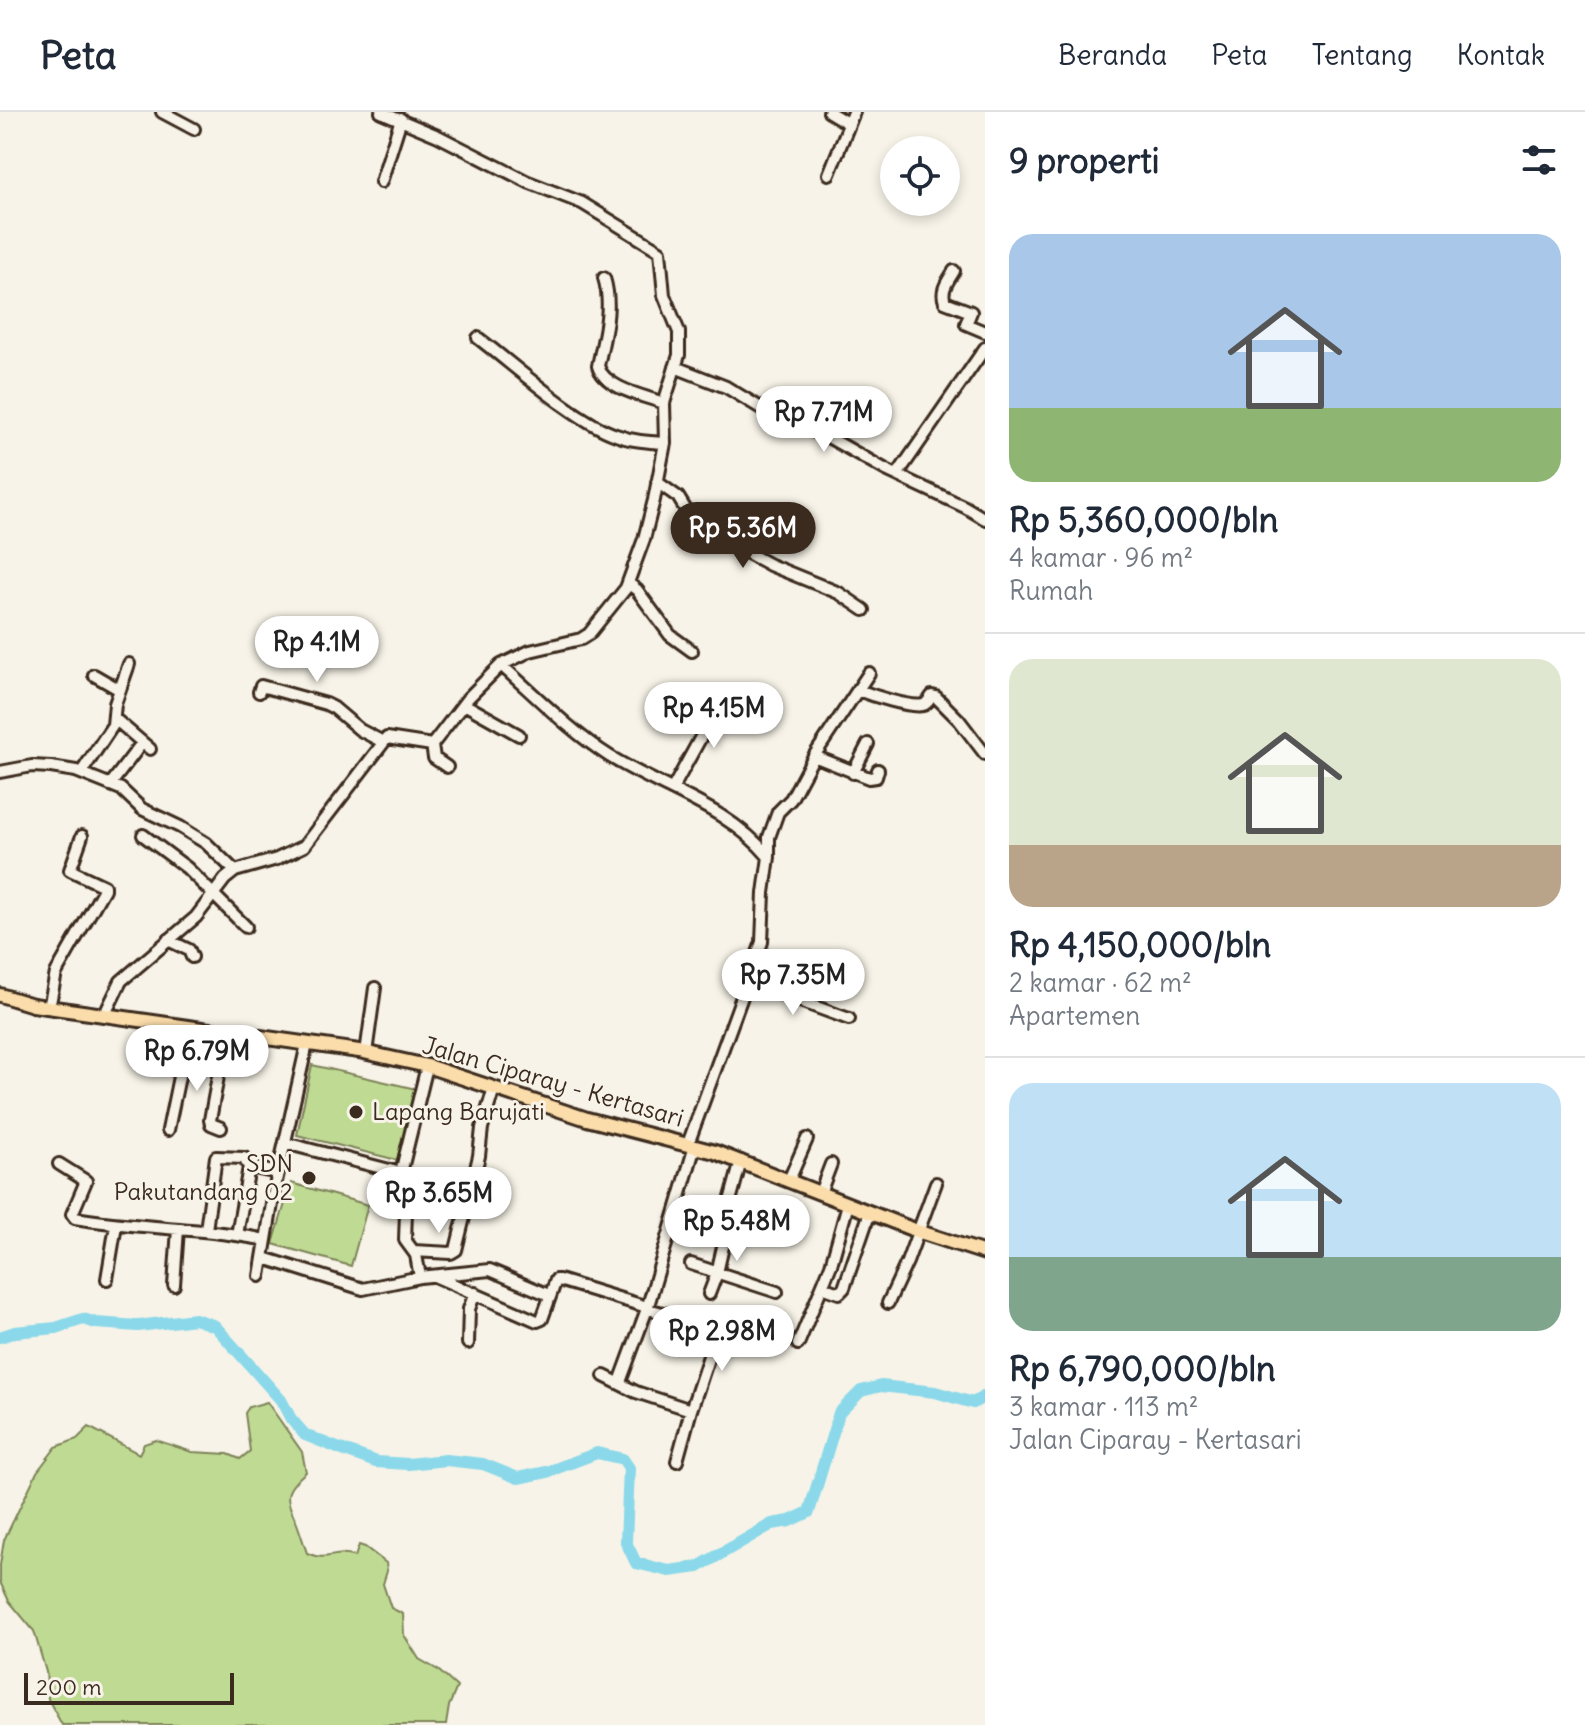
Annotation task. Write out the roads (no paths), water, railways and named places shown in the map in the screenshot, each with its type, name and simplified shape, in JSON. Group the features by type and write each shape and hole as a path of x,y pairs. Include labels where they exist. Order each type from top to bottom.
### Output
{"main road":[{"name":"Jalan Ciparay - Kertasari","path":"0,995 49,1008 366,1053 427,1066 587,1119 692,1145 741,1161 917,1231 985,1253"}],"street":[{"path":"162,112 194,129"},
{"path":"384,112 528,182 582,203 660,251 664,295 679,332 679,355 664,403 665,443 644,539 628,583 589,634 581,639 530,651 501,665 464,704 432,745 434,758 447,767"},
{"path":"829,112 849,124"},
{"path":"829,174 854,112"},
{"path":"381,182 401,119"},
{"path":"954,271 942,295 945,302 971,312 966,324 985,332"},
{"path":"604,278 609,309 598,366 600,372 610,381 664,403"},
{"path":"478,338 563,403 612,434 636,441 665,443"},
{"path":"897,475 985,348"},
{"path":"675,367 726,387 769,413 828,437 985,519"},
{"path":"657,482 678,497 700,527 770,565 839,593 864,610"},
{"path":"628,583 637,590 670,635 692,651"},
{"path":"81,773 115,719 115,707 129,664"},
{"path":"501,665 560,718 608,755 717,813 760,846 769,857"},
{"path":"620,1382 647,1308 692,1145 762,942 769,837 778,812 791,799 814,756 869,673"},
{"path":"94,675 120,690"},
{"path":"259,692 261,686 326,704 360,730 383,742"},
{"path":"858,690 881,698 921,705 932,696 936,697 959,720 985,754"},
{"path":"673,788 724,695"},
{"path":"464,704 519,735"},
{"path":"110,785 146,746 115,719"},
{"path":"104,1016 121,981 196,917 217,887 235,871 277,859 304,846 389,737 432,745"},
{"path":"853,773 868,744"},
{"path":"814,756 873,779 878,770"},
{"path":"0,772 32,766 51,767 81,773 121,789 142,809 206,843 235,871"},
{"path":"143,835 187,868 246,927"},
{"path":"49,1008 56,973 104,889 104,886 70,870 82,836"},
{"path":"168,940 189,950 192,957"},
{"path":"748,982 849,1019"},
{"path":"366,1053 375,988"},
{"path":"168,1130 189,1028"},
{"path":"221,1128 211,1124 210,1120 226,1033"},
{"path":"260,1276 278,1173 307,1044"},
{"path":"427,1066 401,1173 407,1185 405,1240 426,1276 475,1293 537,1321 542,1319 549,1295 556,1280 559,1280 647,1308 759,1337"},
{"path":"413,1251 451,1253 456,1250 479,1156 482,1128 494,1088"},
{"path":"789,1180 807,1139"},
{"path":"285,1143 401,1173"},
{"path":"206,1230 216,1157 244,1158 249,1167 237,1235"},
{"path":"709,1294 717,1273 725,1238 724,1223 741,1161"},
{"path":"59,1164 86,1181 74,1205 72,1214 75,1218 116,1225 206,1230 266,1240"},
{"path":"820,1193 831,1164"},
{"path":"249,1167 278,1173"},
{"path":"888,1303 907,1262 936,1183"},
{"path":"798,1344 833,1259 848,1204"},
{"path":"822,1287 839,1293 844,1288 870,1212"},
{"path":"107,1279 116,1225"},
{"path":"174,1285 178,1229"},
{"path":"264,1258 363,1289 426,1276 490,1270 549,1295"},
{"path":"691,1264 777,1292"},
{"path":"468,1343 469,1309 475,1293"},
{"path":"677,1461 719,1326"},
{"path":"604,1376 636,1392 691,1410"}],"waterway":[{"path":"0,1337 15,1332 56,1328 83,1319 138,1326 195,1319 215,1326 281,1400 291,1419 305,1435 376,1462 408,1464 446,1460 483,1464 518,1478 547,1472 597,1453 623,1459 629,1468 626,1542 636,1563 669,1571 698,1567 772,1524 790,1521 809,1512 839,1413 861,1391 881,1386 935,1392 973,1403 985,1396"}],"place":[{"name":"Lapang Barujati","path":"356,1112"},
{"name":"SDN Pakutandang 02","path":"309,1178"}]}
